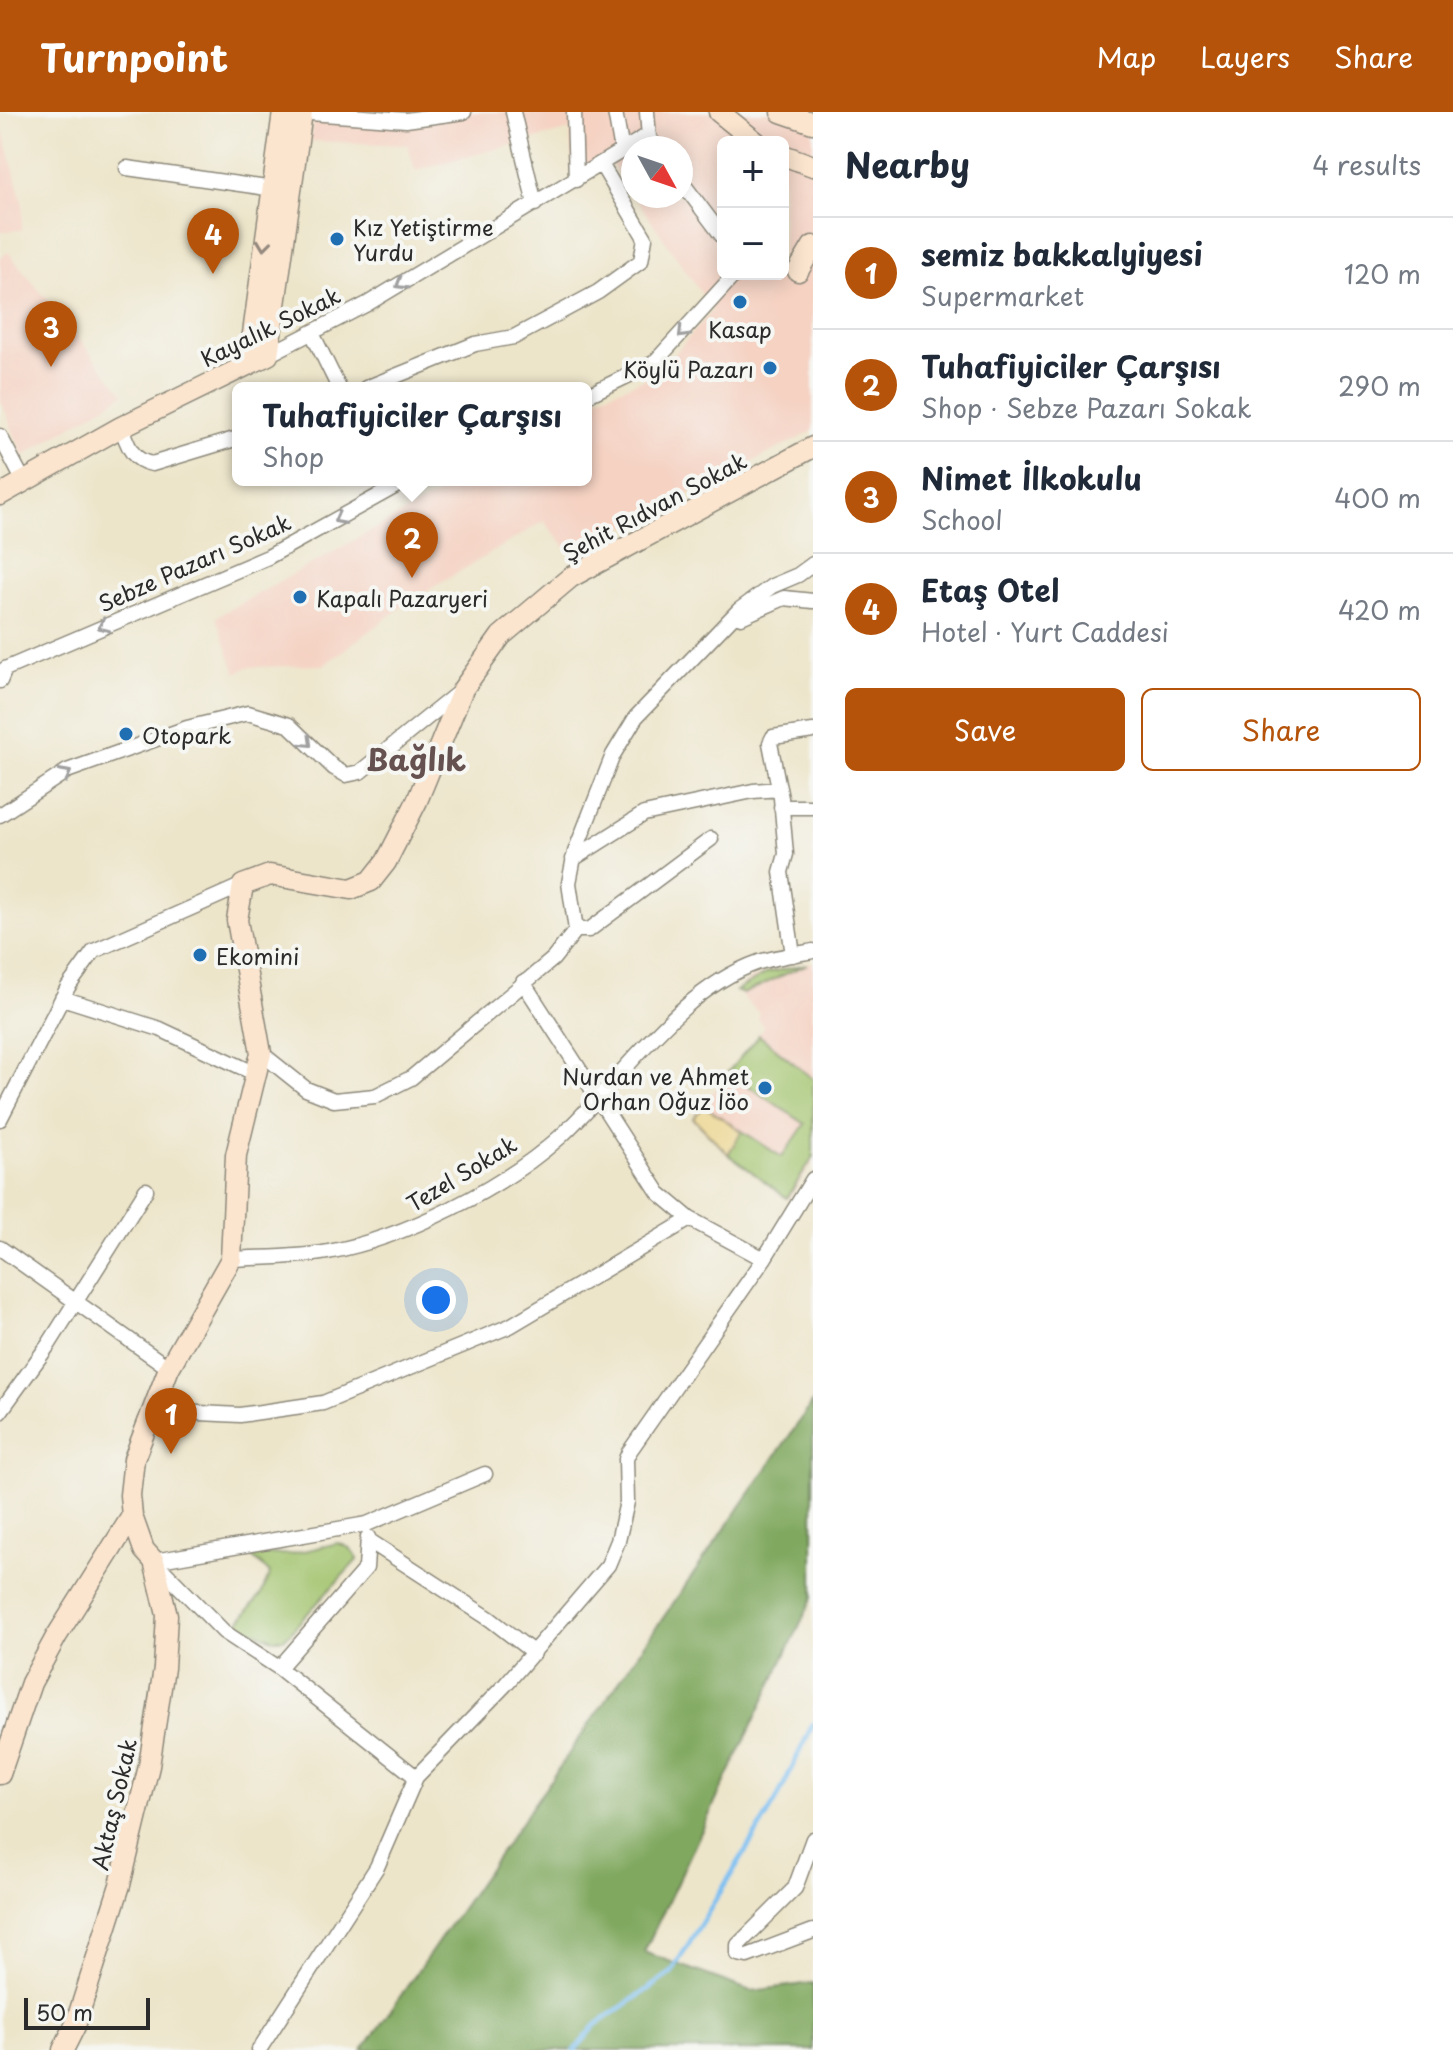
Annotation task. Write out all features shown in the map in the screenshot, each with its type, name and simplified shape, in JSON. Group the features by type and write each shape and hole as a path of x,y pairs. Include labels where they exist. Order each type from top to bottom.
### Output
{"street":[{"path":"258,359 281,190 296,113 406,120 464,112"},
{"path":"513,112 535,204"},
{"path":"574,112 576,180"},
{"path":"615,112 621,145"},
{"name":"Kayalık Sokak","path":"647,112 652,136"},
{"path":"719,112 749,136"},
{"path":"781,112 813,123"},
{"name":"Kayalık Sokak","path":"0,495 121,427 312,333 621,152"},
{"path":"789,157 813,166"},
{"path":"381,382 475,344 514,337 598,292 641,261 645,238 601,164"},
{"path":"127,168 281,190"},
{"path":"693,197 717,229"},
{"path":"791,268 813,246"},
{"path":"592,393 654,363 730,280"},
{"path":"312,333 336,382"},
{"path":"121,427 132,455 152,464 232,440"},
{"path":"0,436 24,482"},
{"name":"Şehit Rıdvan Sokak","path":"243,885 270,875 351,889 371,881 386,862 417,801 463,689 501,636 571,577 813,447"},
{"name":"Sebze Pazarı Sokak","path":"0,681 5,669 268,557 396,486"},
{"path":"261,1053 306,1089 334,1100 375,1096 411,1078 553,959 576,930 569,883 573,859 613,755 636,717 723,627 772,586 798,575 813,564"},
{"path":"723,627 784,598 813,601"},
{"path":"0,815 67,771 187,728 248,713 289,725 334,768 346,775 360,772 463,689"},
{"path":"793,955 781,872 786,854 781,807 770,743 773,737 813,731"},
{"path":"573,859 644,814 753,791 779,789"},
{"path":"781,807 813,807"},
{"path":"576,930 589,930 711,839"},
{"path":"0,1119 62,998 94,951 243,885"},
{"path":"0,1774 31,1683 56,1637 132,1516 130,1495 134,1459 169,1368 231,1259 236,1155 261,1053 237,920 243,885"},
{"name":"Tezel Sokak","path":"231,1259 326,1253 400,1234 478,1194 557,1140 600,1099 626,1063 702,994 758,963 813,951"},
{"path":"523,982 659,1193 690,1219 764,1259"},
{"path":"62,998 160,1029 256,1074"},
{"path":"259,2050 377,1867 416,1777 534,1653 608,1565 627,1502 626,1459 629,1452 764,1259 813,1179"},
{"path":"0,1412 76,1302 146,1190"},
{"path":"159,1396 179,1412 240,1415 323,1403 510,1326 690,1219"},
{"path":"0,1248 169,1368"},
{"path":"154,1561 367,1524 485,1474"},
{"name":"Aktaş Sokak","path":"63,2050 75,2026 120,1885 149,1766 164,1668 167,1615 154,1561 144,1550 132,1516"},
{"path":"279,1668 366,1568 367,1524"},
{"path":"368,1540 490,1619 534,1653"},
{"path":"154,1561 224,1632 279,1668 416,1777"},
{"path":"813,1839 795,1888 738,1945 738,1954 747,1956 813,1931"}],"shaded area":[{"path":"315,112 813,112 813,431 571,554 544,521 404,605 324,665 248,667 236,673 216,617 452,486 592,486 592,400 657,374 713,310 642,208 693,208 693,136 621,136 621,178 605,155 573,177 570,130 415,170 408,145 310,141"},
{"path":"0,119 23,205 22,230 0,231"},
{"path":"8,252 124,394 23,456 0,398 0,258"},
{"name":"Nurdan ve Ahmet Orhan Oğuz İöo","path":"813,962 813,1162 789,1199 728,1154 693,1118 764,1028 758,1018 759,1013 736,991 750,979 768,971"}],"green space":[{"path":"807,964 743,994 736,991 767,973"},
{"path":"759,1035 813,1079 813,1158 787,1198 728,1154 742,1131 782,1157 805,1124 728,1072"},
{"path":"813,1402 813,1597 644,1952 751,1991 813,1983 813,2050 363,2050"},
{"path":"338,1543 350,1548 358,1559 284,1639 273,1639 237,1624 261,1595 270,1573 250,1555 292,1554"}],"sand":[{"path":"704,1106 742,1131 728,1154 693,1118"}],"waterway":[{"path":"575,2050 596,2025 671,1973 776,1801 813,1724"}],"place":[{"name":"Kız Yetiştirme Yurdu","path":"337,239"},
{"name":"Etaş Otel","path":"213,274"},
{"name":"Kasap","path":"740,302"},
{"name":"Nimet İlkokulu","path":"51,367"},
{"name":"Köylü Pazarı","path":"770,368"},
{"name":"Tuhafiyiciler Çarşısı","path":"412,578"},
{"name":"Kapalı Pazaryeri","path":"300,597"},
{"name":"Otopark","path":"126,734"},
{"name":"Ekomini","path":"200,955"},
{"name":"Nurdan ve Ahmet Orhan Oğuz İöo","path":"765,1088"},
{"name":"semiz bakkalyiyesi","path":"171,1454"}],"district":[{"name":"Bağlık","path":"416,758"}]}
